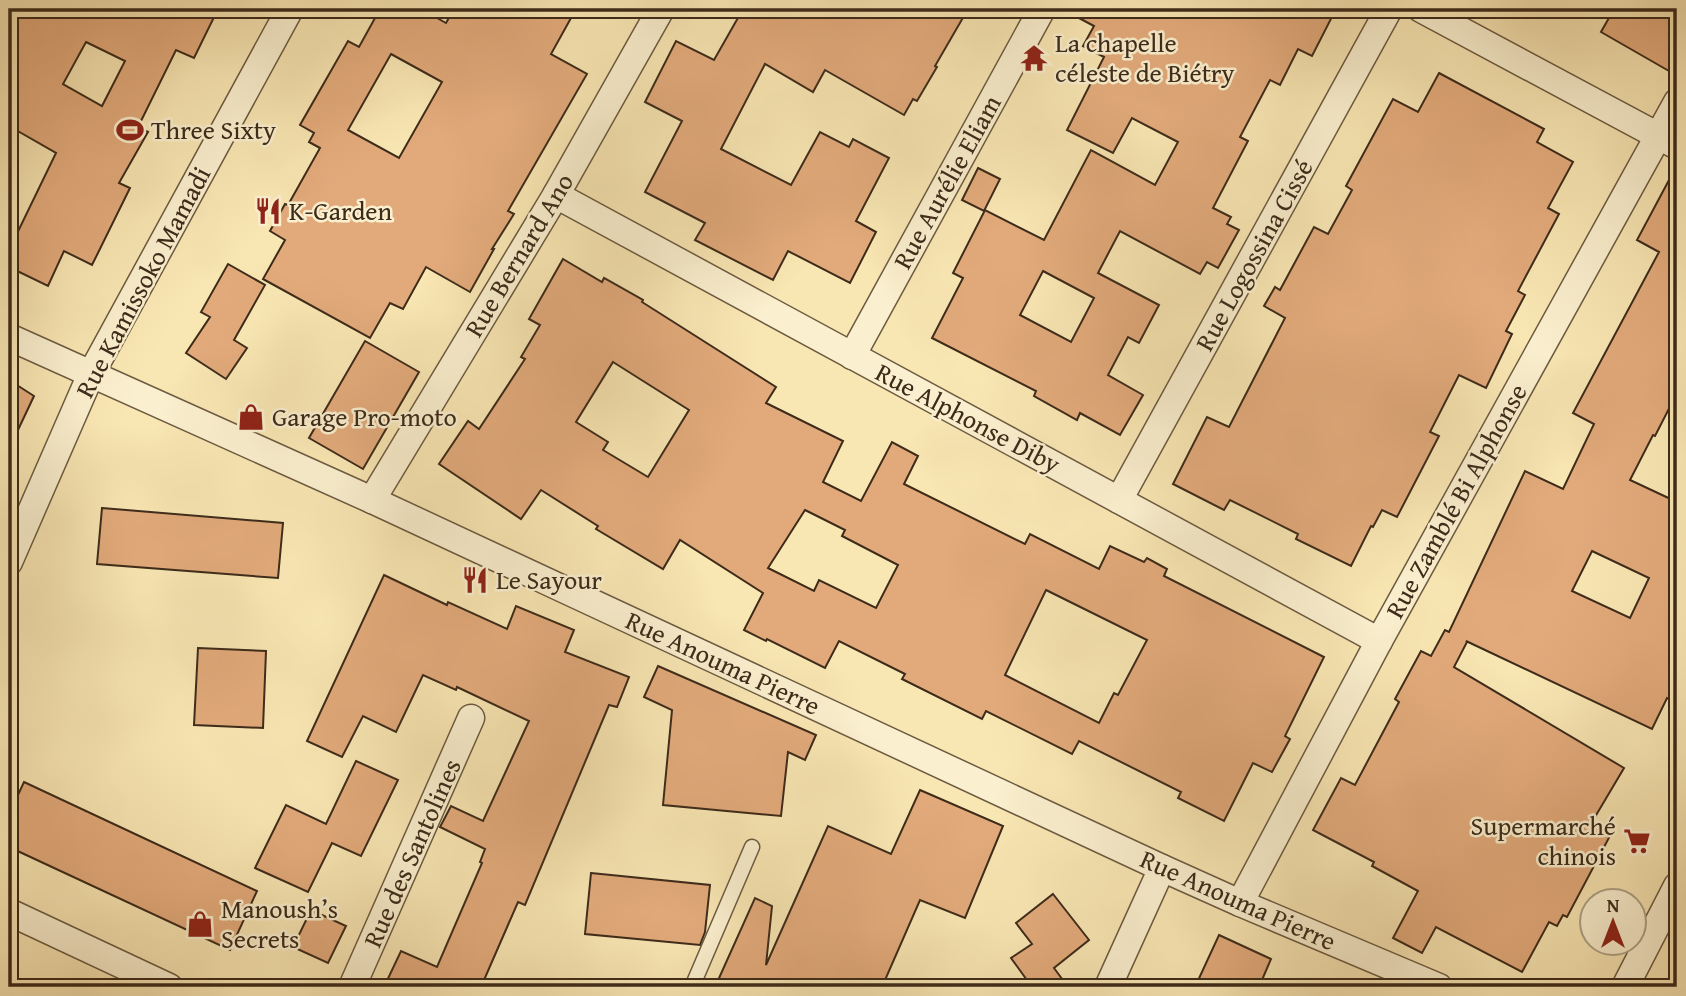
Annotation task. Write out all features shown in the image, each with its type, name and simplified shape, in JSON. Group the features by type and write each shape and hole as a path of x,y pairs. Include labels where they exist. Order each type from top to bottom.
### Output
{"street":[{"name":"Rue Kamissoko Mamadi","path":"9,562 91,374 290,9"},
{"name":"Rue Bernard Ano","path":"372,500 556,195 661,9"},
{"name":"Rue Aurélie Eliam","path":"852,356 1042,9"},
{"name":"Rue Logossina Cissé","path":"1119,500 1389,9"},
{"path":"1421,9 1667,141"},
{"name":"Rue Zamblé Bi Alphonse","path":"1240,903 1379,641 1667,141 1677,102"},
{"name":"Rue Alphonse Diby","path":"556,195 1379,641"},
{"name":"Rue Anouma Pierre","path":"9,337 372,500 1162,868 1439,987"},
{"name":"Rue des Santolines","path":"352,987 471,718"},
{"path":"1108,987 1162,868"},
{"path":"1625,987 1677,886"},
{"path":"9,912 169,987"}],"lane":[{"path":"692,987 752,847"}],"building":[{"path":"9,9 218,9 194,58 176,50 138,127 148,132 119,183 130,188 92,265 64,251 48,286 9,267 9,250 56,153 9,126","holes":["86,42 125,61 102,106 63,84"]},
{"path":"380,9 421,9 446,23 454,9 576,9 551,54 587,74 508,211 514,214 470,292 426,267 403,309 390,303 370,338 263,279 285,240 270,231 320,148 309,142 314,133 300,125 348,41 359,47","holes":["391,54 442,82 399,158 348,130"]},
{"path":"743,9 968,9 917,101 913,99 904,115 825,70 813,92 765,64 721,149 791,185 820,132 849,147 853,139 889,158 856,221 876,232 850,283 788,251 773,280 695,240 705,223 645,192 682,121 645,102 676,41 714,60"},
{"path":"1062,9 1336,9 1312,56 1298,49 1280,85 1270,80 1240,137 1248,141 1213,208 1231,217 1227,224 1239,230 1218,268 1207,262 1200,274 1120,231 1098,273 1159,305 1139,343 1128,337 1108,375 1143,395 1120,435 1080,413 1077,420 1034,396 1036,391 932,338 963,278 953,273 985,210 1044,240 1091,150 1155,185 1178,142 1132,118 1113,153 1067,130 1104,57 1083,46 1094,26","holes":["1043,271 1094,298 1071,342 1020,315"]},
{"path":"1614,9 1677,9 1677,57 1669,71 1601,32"},
{"path":"1439,73 1544,129 1537,142 1573,162 1548,208 1559,214 1518,291 1525,295 1506,331 1512,334 1486,388 1459,375 1430,432 1439,436 1397,517 1382,510 1351,566 1296,539 1298,534 1230,500 1224,510 1173,484 1207,417 1229,427 1285,318 1264,306 1275,287 1280,290 1314,227 1328,234 1352,190 1346,186 1393,99 1418,112"},
{"path":"1677,165 1677,393 1630,480 1677,502 1677,703 1667,698 1652,729 1466,641 1454,667 1624,768 1592,822 1612,832 1582,888 1578,888 1578,896 1567,917 1563,915 1557,926 1549,922 1522,972 1436,927 1422,953 1393,938 1418,891 1372,866 1374,862 1313,830 1341,778 1355,785 1399,702 1395,699 1421,651 1431,656 1445,630 1449,632 1525,471 1563,489 1594,424 1573,413 1659,252 1637,240","holes":["1592,551 1649,578 1630,618 1572,591"]},
{"path":"978,168 1000,179 984,211 962,200"},
{"path":"563,259 602,282 604,278 643,300 642,302 776,387 766,403 843,441 823,482 861,501 892,442 918,456 904,484 1025,544 1030,534 1099,569 1110,546 1144,562 1147,558 1167,569 1164,576 1324,657 1285,736 1290,739 1272,772 1253,763 1224,821 1178,798 1181,792 1079,741 1072,754 986,711 982,719 902,679 905,674 839,641 825,668 744,630 763,593 680,540 663,569 596,529 598,526 541,490 521,519 439,464 468,421 479,429 525,359 521,357 540,325 529,319","holes":["613,362 689,410 648,477 603,450 608,442 576,422","805,510 845,530 842,536 898,565 876,608 819,580 814,591 768,568","1046,590 1147,640 1118,695 1114,693 1099,723 1005,675"]},
{"path":"228,264 265,285 234,340 247,348 226,379 186,353 210,317 201,312"},
{"path":"365,341 419,372 363,469 309,438"},
{"path":"9,380 34,396 9,449"},
{"path":"102,508 283,523 278,578 97,564"},
{"path":"384,575 447,605 448,602 507,629 516,606 574,630 565,652 629,677 617,707 609,705 525,905 518,902 481,987 384,987 401,951 437,967 482,863 480,862 485,849 440,827 451,806 483,821 529,721 457,687 456,690 423,675 396,732 363,716 342,757 307,741"},
{"path":"198,648 266,651 263,728 194,725"},
{"path":"658,666 816,735 805,760 788,752 781,816 663,805 672,710 644,697"},
{"path":"356,761 398,780 361,856 332,843 308,892 255,868 286,805 326,824"},
{"path":"24,782 257,891 230,950 9,847 9,814"},
{"path":"920,790 1003,826 965,918 920,900 882,987 715,987 755,898 772,906 766,965 828,826 891,854"},
{"path":"591,873 710,885 705,932 700,945 585,934"},
{"path":"1053,894 1089,940 1054,968 1068,987 1032,987 1011,958 1032,944 1016,923"},
{"path":"311,910 346,926 328,963 293,947"},
{"path":"1219,935 1271,959 1259,987 1195,987"}],"place":[{"name":"La chapelle céleste de Biétry","path":"1034,58"},
{"name":"Three Sixty","path":"130,130"},
{"name":"K-Garden","path":"268,211"},
{"name":"Garage Pro-moto","path":"251,417"},
{"name":"Le Sayour","path":"475,580"},
{"name":"Supermarché chinois","path":"1637,841"},
{"name":"Manoush’s Secrets","path":"200,924"}]}
